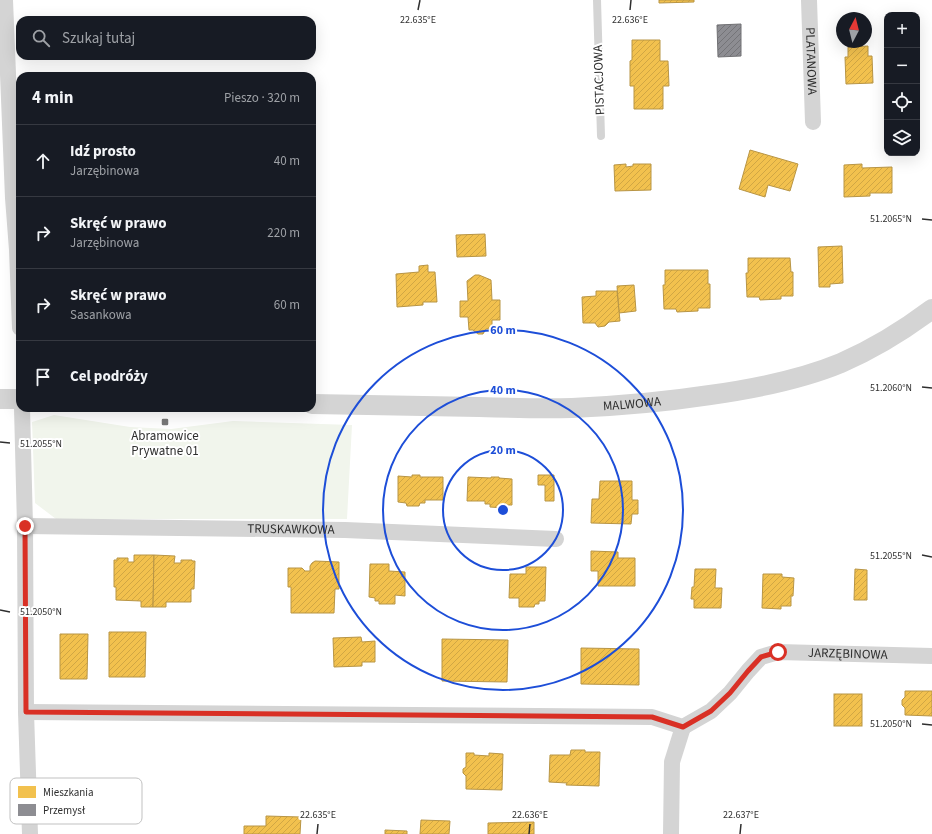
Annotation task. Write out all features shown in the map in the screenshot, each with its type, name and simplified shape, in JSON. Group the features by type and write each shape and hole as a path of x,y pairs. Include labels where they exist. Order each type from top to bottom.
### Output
{"street":[{"path":"5,0 16,237"},
{"name":"PLATANOWA","path":"809,0 813,122"},
{"name":"MALWOWA","path":"316,404 571,408 684,399 771,384 803,376 840,363 883,342 915,322 932,309"},
{"path":"0,399 16,399"},
{"path":"22,412 28,778"},
{"name":"TRUSKAWKOWA","path":"25,526 345,530 556,540"},
{"name":"JARZĘBINOWA","path":"683,727 711,711 730,693 761,657 778,652 932,656"},
{"path":"26,712 652,717 683,727 672,762 671,834"},
{"path":"30,824 30,834"}],"lane":[{"name":"PISTACJOWA","path":"597,0 601,136"}],"shaded area":[{"path":"54,415 130,427 171,429 233,421 352,425 347,519 56,519 35,503 32,422"}],"building: Mieszkania":[{"path":"659,0 694,0 694,2 659,3"},
{"path":"632,40 660,40 660,61 668,61 669,86 663,86 663,109 634,109 634,86 630,86"},
{"path":"848,48 868,48 868,56 872,56 873,83 846,84 845,57 848,57"},
{"path":"750,150 798,164 790,191 768,185 765,197 739,189"},
{"path":"626,164 626,167 633,166 633,164 651,164 651,190 615,191 614,165"},
{"path":"862,164 862,168 892,167 892,193 870,193 870,196 844,197 844,165"},
{"path":"485,234 486,256 457,257 456,235"},
{"path":"842,246 843,283 830,284 830,287 819,287 818,247"},
{"path":"748,258 790,258 791,272 793,272 793,296 781,296 781,299 760,300 759,297 747,297 746,273 748,273"},
{"path":"428,265 428,272 435,272 437,302 423,302 423,305 397,307 396,274 419,272 419,266"},
{"path":"665,270 708,270 708,284 710,284 710,308 698,308 698,311 677,312 676,309 664,309 663,285 665,285"},
{"path":"475,275 491,280 492,300 500,300 500,320 492,320 492,329 486,329 483,334 478,334 473,330 469,330 468,317 460,317 460,301 468,301 467,281"},
{"path":"634,285 636,311 619,313 617,286"},
{"path":"596,291 617,291 620,321 609,322 605,326 598,327 595,323 583,323 582,297 596,296"},
{"path":"412,475 420,475 420,477 443,477 443,500 425,500 425,503 420,503 419,506 407,506 406,503 398,502 398,476 412,477"},
{"path":"538,475 554,475 554,501 545,501 545,485 538,485"},
{"path":"468,477 499,477 512,479 512,505 503,505 503,508 490,507 490,504 485,504 485,501 467,501"},
{"path":"600,481 632,481 632,500 638,500 638,514 632,514 631,524 591,523 592,499 599,499"},
{"path":"591,551 618,552 618,558 635,558 635,586 598,586 598,571 591,571"},
{"path":"134,555 154,555 153,607 141,607 141,601 116,600 116,587 114,587 114,560 117,560 117,558 128,558 128,562 134,562"},
{"path":"154,555 175,556 174,563 181,563 181,560 195,561 194,589 191,589 191,602 166,602 166,607 153,607"},
{"path":"315,561 339,562 339,589 335,589 334,613 291,613 291,587 288,587 288,568 302,568 305,571 310,571 310,566"},
{"path":"370,564 389,564 389,571 405,572 405,596 395,595 395,604 379,604 379,601 375,601 375,598 369,597"},
{"path":"526,567 546,567 545,601 539,601 539,604 535,604 534,607 519,607 519,598 509,598 510,574 526,574"},
{"path":"695,569 716,569 715,588 722,588 721,608 694,608 694,599 691,599 692,587 694,587"},
{"path":"855,569 867,570 867,600 854,600"},
{"path":"763,574 782,574 782,577 794,578 791,606 781,606 781,609 762,608"},
{"path":"109,632 146,632 145,677 109,677"},
{"path":"60,634 88,634 87,679 60,679"},
{"path":"361,637 362,642 375,641 375,662 362,662 362,666 334,667 333,638"},
{"path":"442,639 508,640 507,682 442,681"},
{"path":"581,648 639,649 639,685 581,684"},
{"path":"905,691 932,691 932,716 905,715 905,708 902,705 902,700 905,697"},
{"path":"834,694 862,694 862,726 834,726"},
{"path":"571,750 600,752 599,786 566,785 567,783 549,782 550,755 570,755"},
{"path":"466,753 489,756 489,753 503,754 502,790 466,789 466,776 463,773 463,769 466,767"},
{"path":"266,816 301,817 300,834 244,834 244,826 266,826"},
{"path":"421,820 450,821 449,834 420,834"},
{"path":"534,822 534,834 488,834 488,823"},
{"path":"385,830 407,831 407,834 385,834"}],"building: Przemysł":[{"path":"741,24 741,56 718,57 717,25"}],"place":[{"name":"Abramowice Prywatne 01","path":"165,422"}],"route":[{"path":"25,526 26,712 652,717 683,727 711,711 730,693 761,657 778,652"}]}
